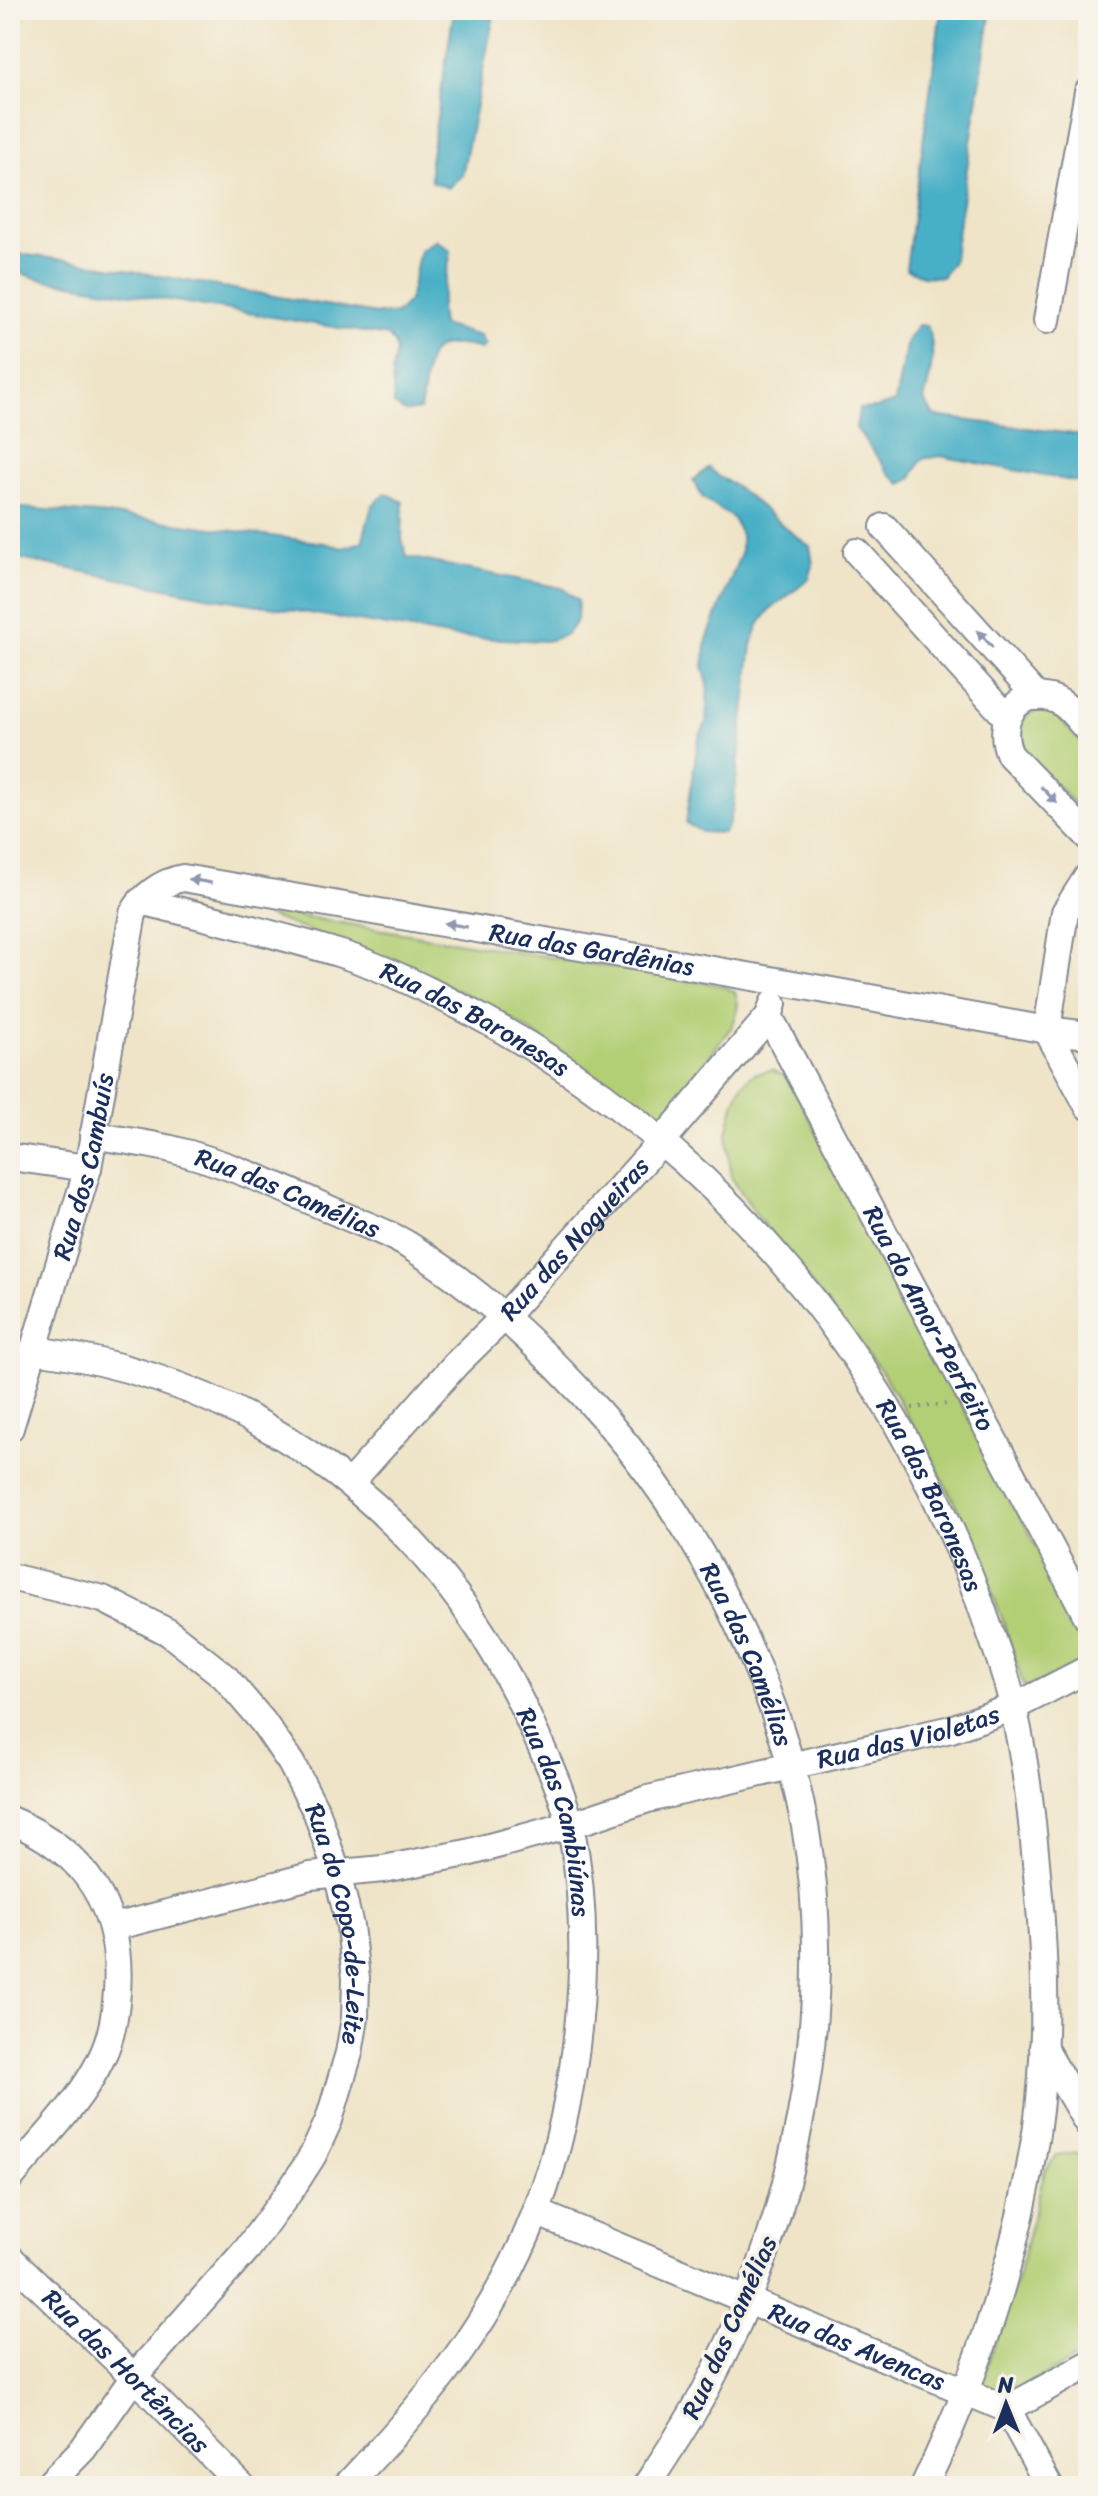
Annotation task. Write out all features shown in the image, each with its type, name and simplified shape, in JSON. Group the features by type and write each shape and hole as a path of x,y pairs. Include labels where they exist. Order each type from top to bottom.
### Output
{"street":[{"path":"1047,320 1088,92"},
{"path":"884,527 1037,697"},
{"path":"857,552 1007,718"},
{"path":"1088,730 1062,703 1037,697 1025,700 1014,708 1007,718 1004,731 1010,755 1088,836"},
{"path":"1088,876 1065,912 1047,1030 1088,1106"},
{"name":"Rua das Gardênias","path":"141,901 168,881 183,878 1088,1035"},
{"name":"Rua dos Cambuís","path":"10,1428 17,1381 35,1350 88,1168 133,913 141,901"},
{"name":"Rua das Baronesas","path":"141,901 344,954 403,978 534,1049 602,1096 714,1187 779,1258 844,1338 890,1411 932,1488 965,1562 1014,1707 1034,1833 1045,1994 1037,2127 1008,2269 965,2393 924,2486"},
{"name":"Rua das Nogueiras","path":"350,1483 661,1142 769,1016 782,982"},
{"name":"Rua do Amor-Perfeito","path":"769,1016 1088,1618"},
{"name":"Rua das Camélias","path":"93,1135 173,1150 239,1170 299,1195 404,1243 451,1274 504,1317 584,1395 626,1443 665,1495 704,1555 771,1704 805,1826 812,1890 814,2018 808,2073 795,2144 772,2231 747,2299 709,2384 681,2434 646,2486"},
{"path":"10,1157 88,1168"},
{"name":"Rua das Cambiúnas","path":"35,1350 82,1357 189,1389 228,1406 310,1453 350,1483 416,1547 454,1592 485,1637 520,1698 548,1761 570,1825 580,1921 581,1980 577,2037 568,2096 536,2212 512,2267 465,2348 432,2392 346,2486"},
{"name":"Rua do Copo-de-Leite","path":"10,1577 103,1599 168,1632 224,1676 263,1722 291,1763 317,1813 350,1926 356,1978 355,2018 349,2053 329,2120 313,2155 268,2222 134,2377 83,2449 47,2486"},
{"name":"Rua das Violetas","path":"114,1927 310,1876 383,1869 467,1853 570,1825 648,1799 951,1729 1014,1707 1088,1669"},
{"path":"10,1820 53,1842 92,1881 114,1927 118,1980 112,2031 102,2058 85,2086 10,2178"},
{"path":"1043,2047 1088,2124"},
{"name":"Rua das Avencas","path":"536,2212 1007,2409"},
{"name":"Rua das Hortências","path":"10,2258 242,2486"},
{"path":"1049,2486 1007,2409 1088,2365"}],"path":[{"path":"890,1411 973,1400"}],"green space":[{"path":"1039,710 1055,714 1088,749 1088,818 1021,748 1018,735 1020,724"},
{"path":"244,907 724,986 735,992 737,1012 733,1025 669,1109 648,1117 545,1041 478,1001 379,957"},
{"path":"772,1070 786,1077 791,1084 1088,1643 1088,1659 1028,1688 1023,1685 1003,1621 967,1527 882,1372 758,1217 731,1177 727,1133 735,1101 742,1085 754,1074"},
{"path":"1076,2153 1088,2158 1088,2352 1006,2397 980,2386 1019,2272 1045,2170 1057,2156"}],"water":[{"path":"454,10 495,10 462,175 448,188 431,181 430,161"},
{"path":"941,10 991,10 953,261 942,277 923,276 906,269"},
{"path":"436,240 451,251 440,309 442,325 480,336 485,345 481,349 446,345 437,349 427,366 420,410 405,412 394,405 392,370 396,352 388,336 40,279 10,270 10,253 81,262 376,314 396,314 409,301 420,250"},
{"path":"918,325 926,325 932,342 924,400 934,416 1088,436 1088,484 940,456 922,459 911,479 901,484 889,473 856,428 859,409 877,408 895,402 907,341"},
{"path":"709,468 810,546 813,565 809,579 769,611 758,626 752,645 733,808 723,833 702,832 686,823 698,740 706,723 708,685 703,666 707,639 741,553 741,535 733,518 703,498 693,480"},
{"path":"386,493 403,502 402,539 407,557 562,588 578,601 577,620 566,635 547,641 455,637 216,598 10,557 10,507 123,516 343,548 362,542 372,506"}]}
